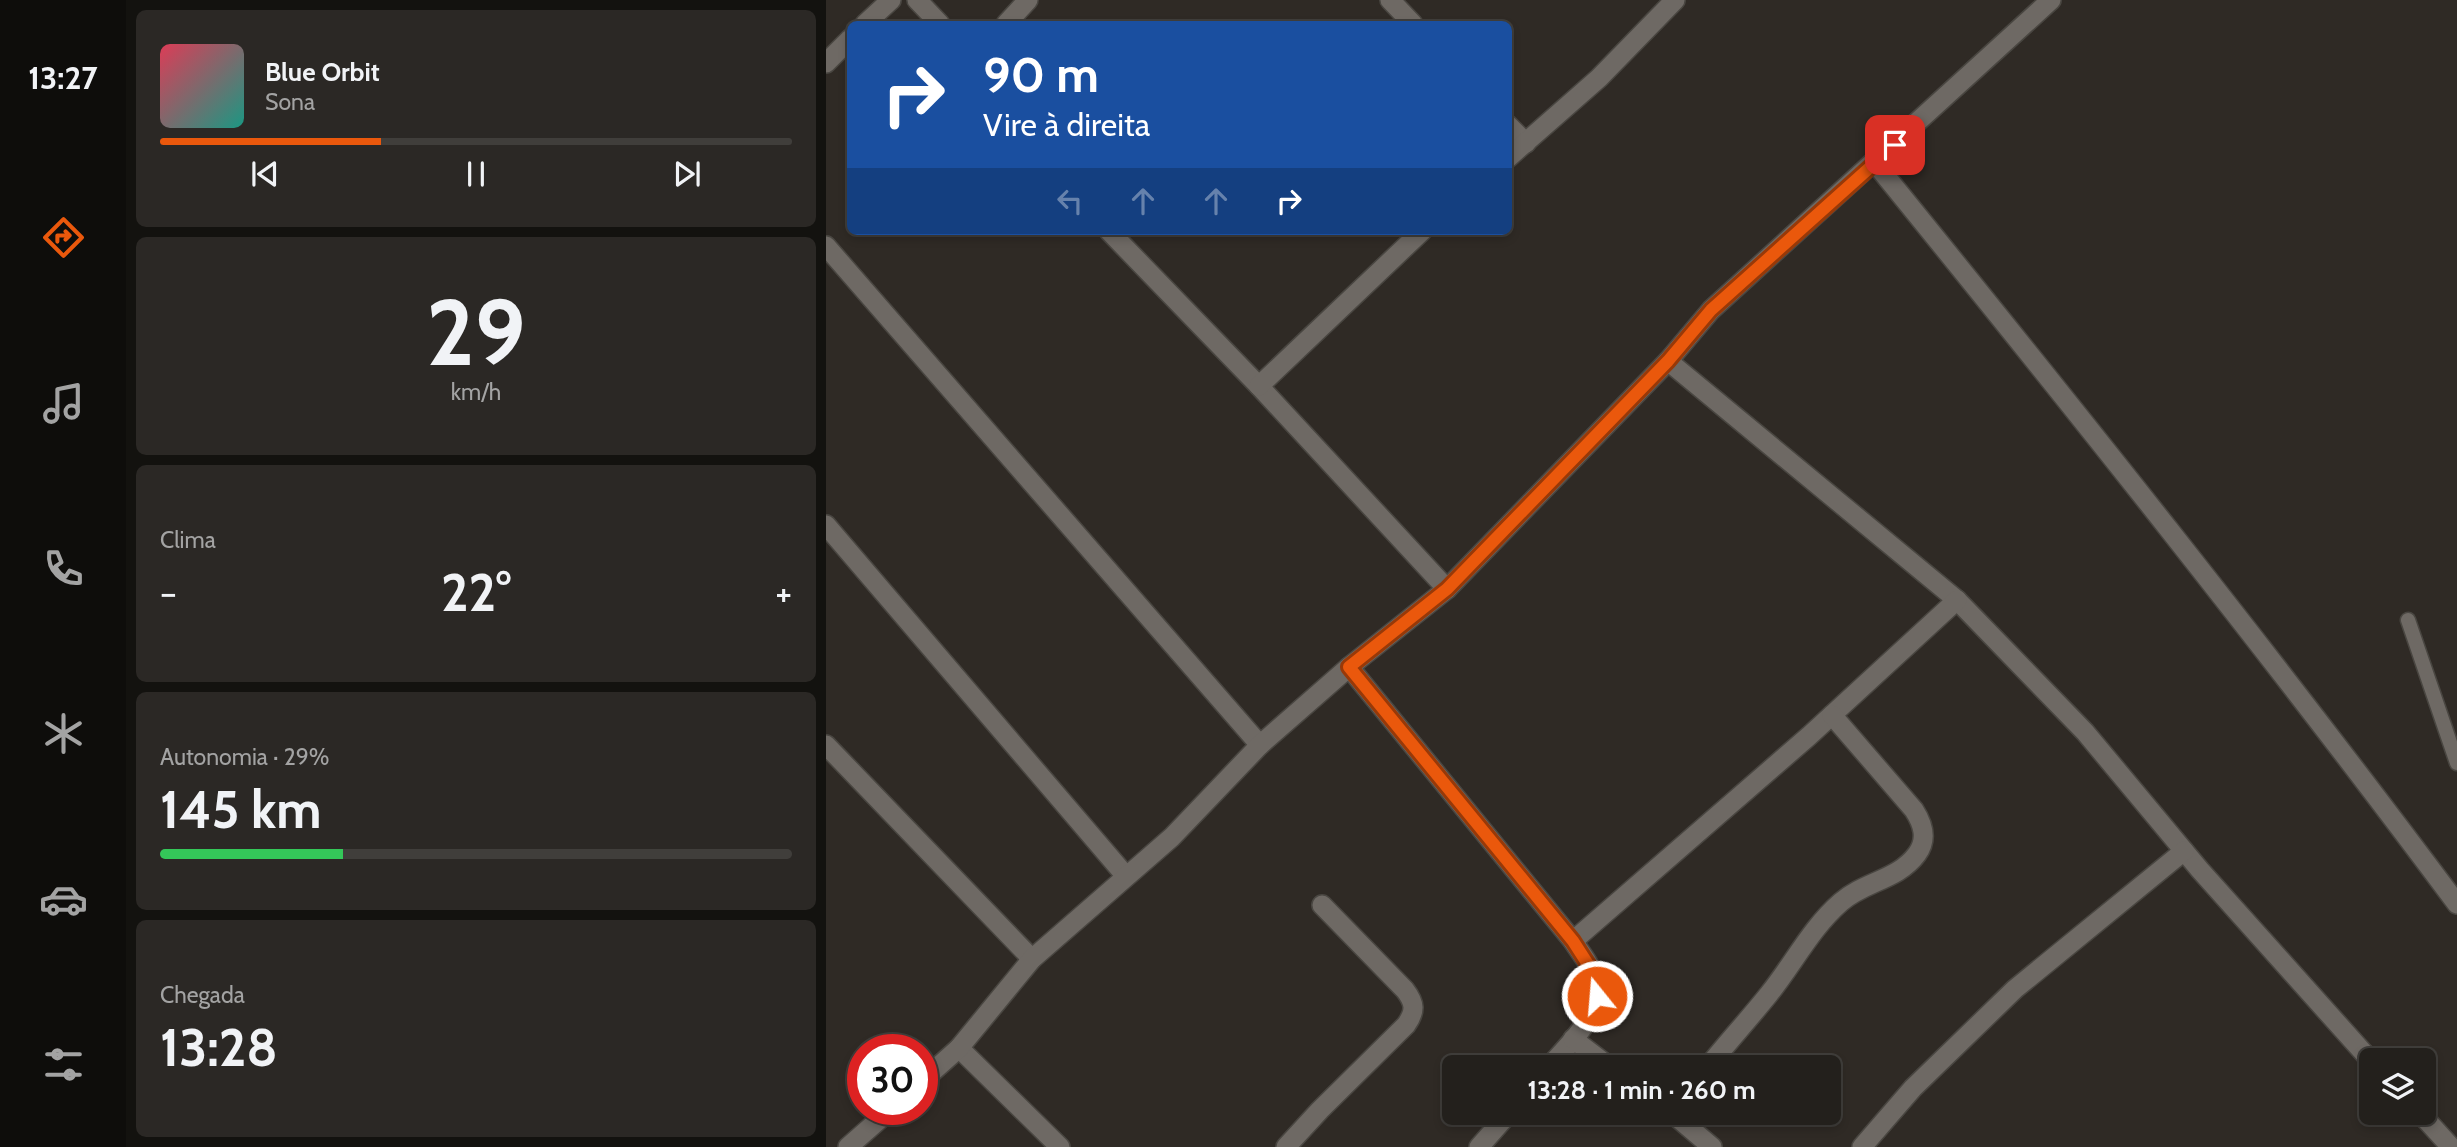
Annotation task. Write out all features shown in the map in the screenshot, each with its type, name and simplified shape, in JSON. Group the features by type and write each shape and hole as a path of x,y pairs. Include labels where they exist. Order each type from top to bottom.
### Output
{"street":[{"path":"868,21 891,0"},
{"path":"917,0 937,21"},
{"path":"1009,21 1028,0"},
{"path":"1390,0 1410,21"},
{"path":"1512,155 1599,78 1675,0"},
{"path":"938,1067 959,1048 1032,959 1125,874 1172,836 1260,745 1349,667 1447,589 1668,361 1729,293 1875,163 2051,0"},
{"path":"826,63 847,42"},
{"path":"1512,129 1526,143"},
{"path":"1875,163 2138,487 2343,751 2457,905"},
{"path":"1112,235 1259,386 1447,589"},
{"path":"1259,386 1418,235"},
{"path":"826,247 1260,745"},
{"path":"1668,361 1957,600 2085,732 2184,851 2359,1048"},
{"path":"826,525 1125,874"},
{"path":"1573,941 1832,715 1957,600"},
{"path":"1349,667 1573,941 1591,969 1597,996 1591,1013 1559,1055"},
{"path":"1718,1055 1770,993 1816,929 1843,901 1861,889 1901,872 1918,853 1924,839 1921,821 1914,810 1832,715"},
{"path":"826,745 1032,959"},
{"path":"1862,1147 1913,1088 2015,989 2184,851"},
{"path":"1286,1147 1406,1025 1414,1011 1414,1004 1405,990 1322,905"},
{"path":"1573,1039 1594,1055"},
{"path":"959,1048 1060,1147"},
{"path":"848,1147 873,1125"},
{"path":"1479,1147 1498,1125"},
{"path":"1686,1125 1712,1147"},
{"path":"2431,1125 2451,1147"}],"lane":[{"path":"2408,620 2457,763"}],"route":[{"path":"1597,996 1591,969 1573,941 1349,667 1447,589 1668,361 1711,310 1785,240 1895,145"}]}
